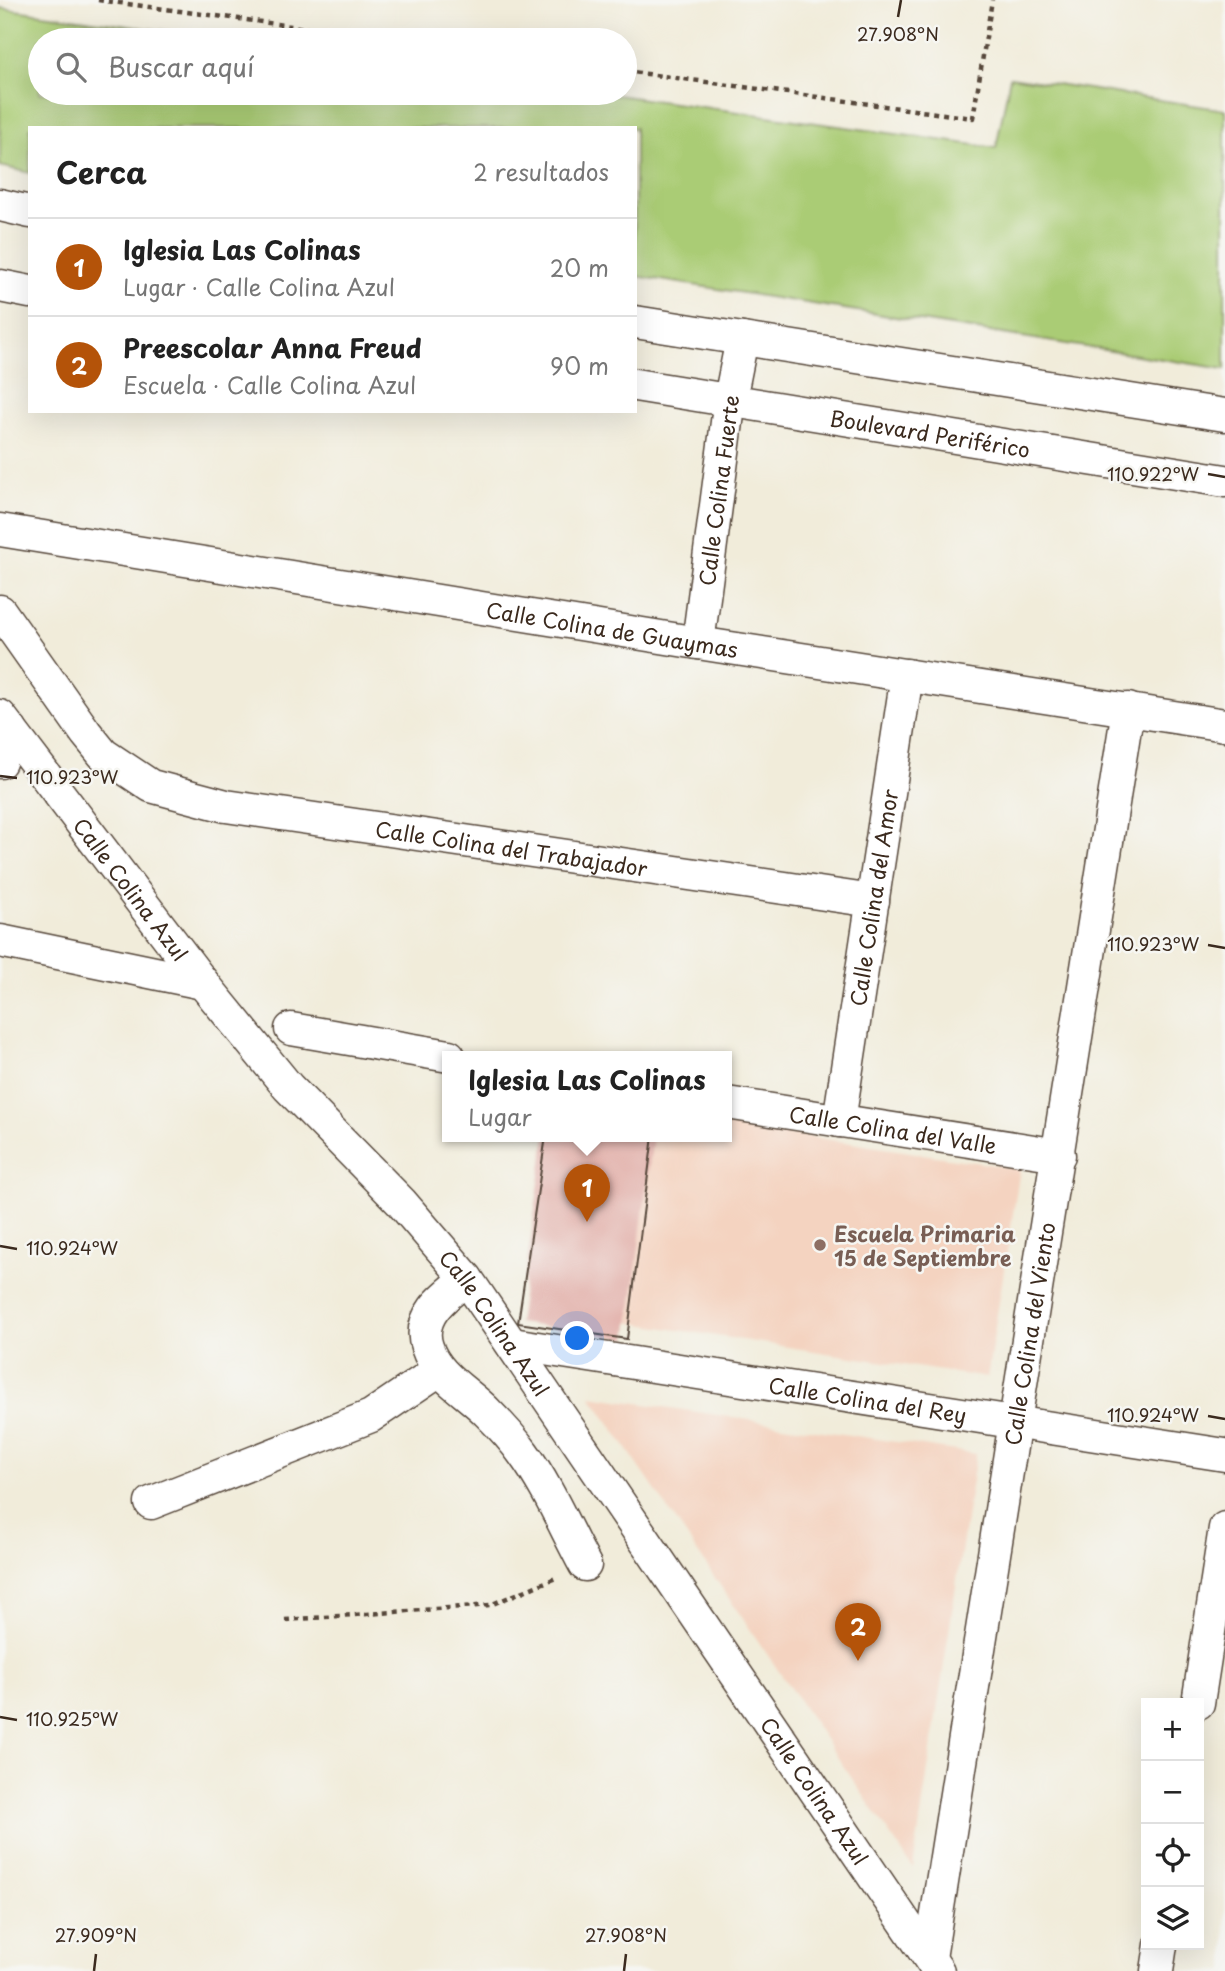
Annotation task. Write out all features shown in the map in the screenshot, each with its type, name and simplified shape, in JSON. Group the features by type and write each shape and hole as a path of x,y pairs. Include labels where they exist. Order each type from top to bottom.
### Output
{"street":[{"path":"0,205 28,212"},
{"path":"0,286 28,292"},
{"path":"637,322 1225,415"},
{"name":"Calle Colina Fuerte","path":"698,643 730,399 742,339"},
{"name":"Boulevard Periférico","path":"637,385 1225,481"},
{"name":"Calle Colina de Guaymas","path":"0,530 698,643 1225,724"},
{"name":"Calle Colina del Trabajador","path":"0,611 103,754 151,786 226,806 873,901"},
{"name":"Calle Colina del Amor","path":"839,1121 906,675"},
{"name":"Calle Colina del Viento","path":"934,1965 1015,1422 1128,709"},
{"path":"0,762 6,723"},
{"name":"Calle Colina Azul","path":"6,723 203,984 288,1087 401,1202 467,1279 934,1965"},
{"path":"0,941 203,984"},
{"path":"291,1029 442,1055"},
{"name":"Calle Colina del Valle","path":"732,1103 1059,1154"},
{"path":"467,1279 436,1303 428,1318 426,1347 439,1370 488,1413 523,1452 548,1493 585,1565"},
{"name":"Calle Colina del Rey","path":"512,1344 1225,1455"},
{"path":"151,1503 371,1416 439,1370"},
{"path":"1208,1692 1225,1528"},
{"path":"1157,1971 1160,1950"}],"path":[{"path":"98,0 306,28"},
{"path":"637,73 972,118 992,0"},
{"path":"285,1620 490,1605 585,1565"}],"shaded area":[{"name":"Escuela Primaria 15 de Septiembre","path":"732,1125 1020,1169 987,1378 620,1321 648,1142 732,1142"},
{"path":"591,1396 976,1454 913,1868"}],"green space":[{"path":"0,8 143,28 28,28 28,105 637,105 637,98 996,148 1010,77 1225,110 1225,369 637,276 637,126 28,126 28,173 0,166"}],"building":[{"path":"545,1142 652,1142 627,1339 518,1323"}],"place":[{"name":"Iglesia Las Colinas","path":"587,1222"},
{"name":"Escuela Primaria 15 de Septiembre","path":"820,1245"},
{"name":"Preescolar Anna Freud","path":"858,1661"}]}
